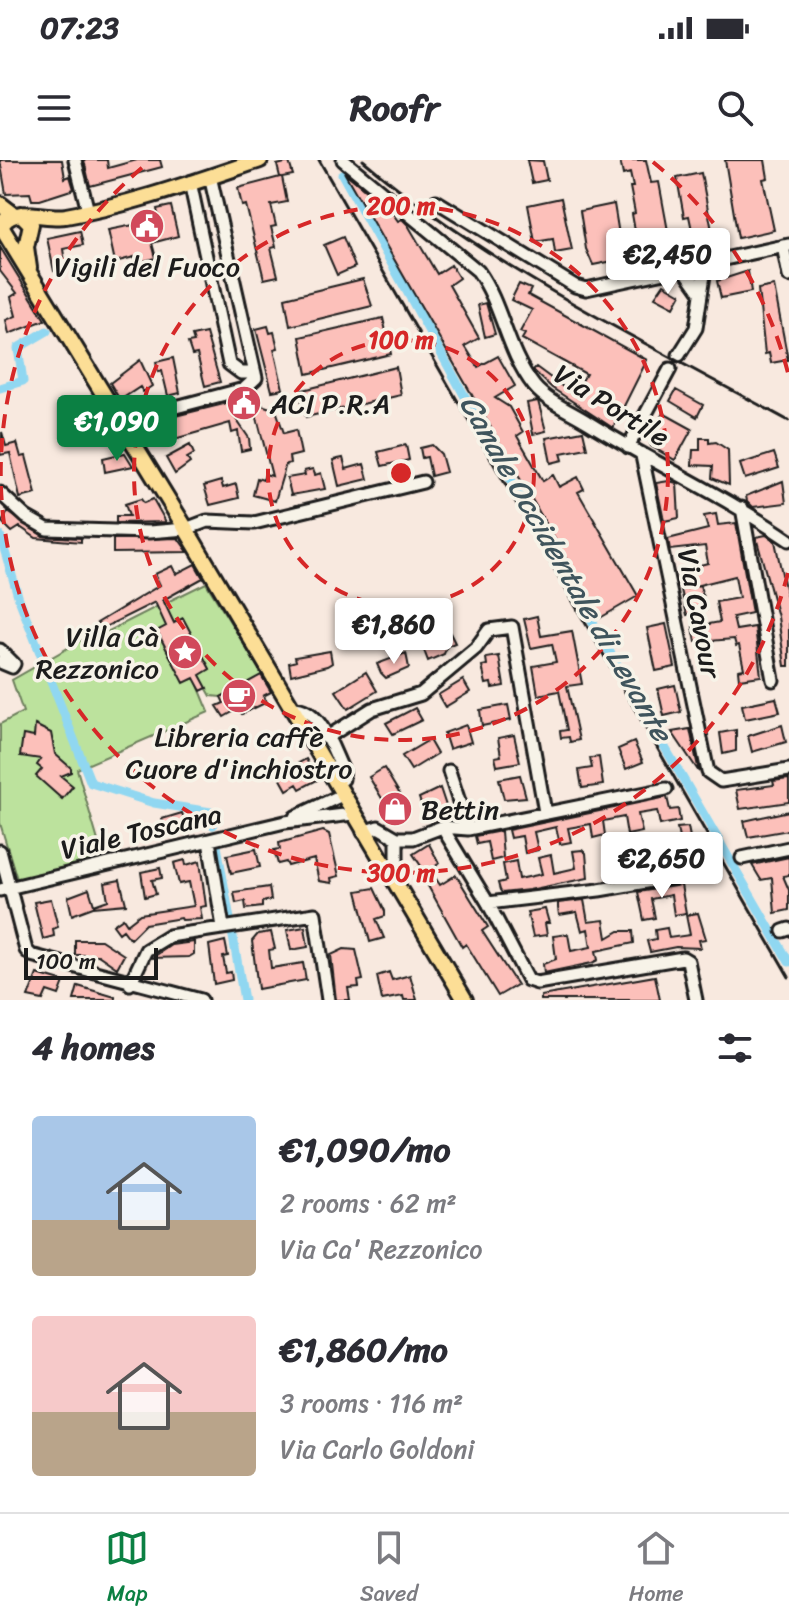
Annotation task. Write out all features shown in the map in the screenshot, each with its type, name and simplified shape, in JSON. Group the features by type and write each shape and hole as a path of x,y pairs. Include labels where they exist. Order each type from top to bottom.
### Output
{"main road":[{"path":"3,232 16,243 63,217 190,182 251,161"},
{"path":"0,204 31,224 27,262 33,281"},
{"path":"63,217 17,214 4,220 3,232 186,529 465,1000"}],"street":[{"path":"75,160 88,211"},
{"name":"Via Portile","path":"347,163 478,271 491,292 509,344 539,390 642,456 742,508 789,540"},
{"path":"119,422 244,389 253,383 255,373 210,176"},
{"path":"190,182 229,364 241,373 255,373"},
{"path":"436,201 575,286 586,289 786,246 789,276"},
{"path":"196,211 216,206"},
{"path":"681,354 696,328 706,262"},
{"path":"683,267 700,291"},
{"path":"628,447 671,371"},
{"name":"Via Cavour","path":"642,456 705,765 713,779 721,781 789,770"},
{"path":"0,493 26,517 55,531 149,532 186,529 207,521 254,523 423,482"},
{"path":"742,508 773,680"},
{"path":"326,738 372,709 421,694 476,648 489,630 512,627 545,812"},
{"path":"0,650 14,664 12,667 0,662"},
{"path":"291,708 304,708 316,718 343,771 339,790"},
{"path":"449,771 468,829"},
{"path":"363,832 383,827 397,838 413,838 442,827 468,829 666,789"},
{"name":"Viale Toscana","path":"285,822 339,790"},
{"name":"Viale Toscana","path":"4,889 285,822 353,814"},
{"path":"442,827 532,982 683,958 688,961 696,1000"},
{"path":"387,871 397,861 397,838"},
{"path":"209,841 223,927"},
{"path":"742,858 789,848"},
{"path":"0,851 4,889 26,950 31,955 130,984 201,1000"},
{"path":"488,903 599,890 704,872"},
{"path":"130,984 141,958 154,942 223,927 315,914 328,1000"}],"green space":[{"path":"206,583 263,675 221,697 211,696 199,675 210,669 183,618 173,623 163,604"},
{"path":"158,606 168,626 157,632 184,682 195,678 209,712 77,769 103,858 17,879 0,823 0,724 23,712 12,680 89,636 105,633"}],"building":[{"path":"0,160 62,160 65,178 70,176 74,189 40,200 32,200 30,193 6,194"},
{"path":"84,160 107,160 108,168 137,160 160,160 162,167 90,186"},
{"path":"527,160 543,161 547,180 532,183"},
{"path":"620,160 646,160 651,183 659,182 670,242 638,248 632,214 635,213 630,187 633,187 630,173 623,175"},
{"path":"725,160 765,160 768,178 763,179 774,230 738,238"},
{"path":"289,162 293,175 282,177 287,202 271,205 276,226 271,227 276,247 271,248 278,276 264,279 246,205 242,206 238,188 280,177 277,165"},
{"path":"344,172 391,211 398,221 402,219 408,225 437,274 451,265 459,278 449,285 479,338 465,346 478,367 498,356 515,386 495,398 509,407 523,432 517,436 543,481 553,475 559,487 578,477 584,489 578,492 638,596 600,618"},
{"path":"701,173 714,241 712,246 696,249 689,216 684,217 677,178"},
{"path":"561,198 572,250 555,253 553,239 535,242 528,205"},
{"path":"614,204 623,259 593,265 586,249 580,211"},
{"path":"171,206 178,236 152,243 156,258 135,263 134,257 115,262 108,230 159,220 157,209"},
{"path":"80,231 83,245 63,249 66,269 54,271 47,238"},
{"path":"343,237 355,267 337,275 324,245"},
{"path":"0,247 45,320 9,334 6,320 16,316 11,297 17,293 0,271"},
{"path":"748,271 751,292 721,298 717,281"},
{"path":"363,279 372,306 290,326 285,298"},
{"path":"519,284 531,289 528,295 647,360 613,428 552,388 533,370 536,367 574,395 586,374 522,339 525,334 520,332 532,310 511,300"},
{"path":"664,284 681,294 674,307 655,297"},
{"path":"774,286 788,360 771,363 769,353 765,354 758,289"},
{"path":"486,303 495,334 485,337 478,305"},
{"path":"383,318 391,354 307,374 300,337"},
{"path":"268,326 270,333 274,332 278,348 274,349 283,389 272,391 256,329"},
{"path":"206,333 220,382 205,386 197,354 192,355 188,343 194,342 192,336"},
{"path":"173,358 180,393 168,396 162,371 158,372 156,362"},
{"path":"140,360 152,386 143,392 140,387 120,400 110,383"},
{"path":"396,367 401,395 306,417 299,391"},
{"path":"676,390 703,405 697,417 670,401"},
{"path":"244,399 246,419 234,416 249,438 250,449 241,451 238,431 232,433 230,423 171,440 163,419"},
{"path":"538,401 546,431 533,434 527,403"},
{"path":"253,402 276,410 284,433 296,430 301,454 289,457 290,463 286,464 275,501 253,495 257,478 263,480 265,474 272,476"},
{"path":"663,413 692,429 675,460 651,446 649,438"},
{"path":"583,431 587,448 561,453 563,460 551,463 546,438"},
{"path":"2,432 6,446 17,443 21,457 26,456 36,494 20,498 10,453 0,455"},
{"path":"700,438 709,438 709,443 716,442 728,450 729,485 712,478 713,466 692,465 693,450 700,450"},
{"path":"190,445 194,454 187,458 190,463 175,474 166,458"},
{"path":"406,445 409,460 382,466 378,452"},
{"path":"432,445 441,454 446,472 431,476 427,457 422,458 420,448"},
{"path":"125,453 133,466 105,472 103,458"},
{"path":"774,453 779,468 745,479 740,464"},
{"path":"343,458 346,469 364,464 368,479 339,486 333,460"},
{"path":"313,469 315,475 321,473 325,489 291,495 287,478 305,475 304,471"},
{"path":"221,481 223,488 236,484 239,498 210,505 204,486"},
{"path":"783,481 786,503 753,507 747,501 746,496"},
{"path":"656,483 677,483 679,518 664,521"},
{"path":"141,499 144,503 153,499 166,522 116,523 116,516 129,516 125,504"},
{"path":"8,512 43,536 81,538 81,542 36,538 20,527 12,532 2,522"},
{"path":"716,514 718,525 736,523 752,613 733,617 736,630 755,627 761,676 739,679 738,670 744,669 739,645 736,646 734,639 696,642 693,627 720,622 716,602 739,598 735,576 695,586 692,567 708,563 705,546 670,550 668,539 708,529 704,516"},
{"path":"766,535 775,541 789,607 789,666 785,666 778,617 756,537"},
{"path":"178,538 188,552 113,553 113,539"},
{"path":"195,564 203,578 163,600 174,623 183,618 210,669 200,675 207,688 201,691 194,678 184,683 157,631 166,626 155,602 101,629 97,623 160,585 155,574 172,566 176,574"},
{"path":"700,585 706,610 687,615 681,590"},
{"path":"537,616 541,636 572,631 582,684 567,686 579,740 570,742 569,737 561,738 560,731 567,730 559,691 538,695 533,666 556,662 552,644 531,648 524,619"},
{"path":"666,624 675,667 656,671 647,628"},
{"path":"450,633 455,643 447,646 444,654 428,661 422,645"},
{"path":"330,651 332,663 291,675 289,663 296,661 295,657"},
{"path":"406,653 409,668 386,678 381,673 377,664"},
{"path":"499,656 504,686 492,688 491,683 486,684 482,666 487,665 486,658"},
{"path":"366,672 377,691 348,709 336,691"},
{"path":"261,675 271,692 263,696 267,702 242,714 238,709 224,717 217,706 224,703 221,697"},
{"path":"463,680 470,692 445,707 438,695"},
{"path":"675,685 681,712 664,716 658,689"},
{"path":"776,698 780,712 745,719 742,705"},
{"path":"508,705 511,720 482,726 480,710"},
{"path":"415,708 422,720 393,734 386,723"},
{"path":"35,725 51,733 55,754 71,768 71,772 61,776 73,786 62,799 36,776 42,769 37,765 41,759 20,756 23,735 34,737"},
{"path":"466,725 471,742 449,749 444,733"},
{"path":"782,725 786,742 752,752 748,736"},
{"path":"690,729 699,772 672,732"},
{"path":"736,730 736,751 723,754 720,733"},
{"path":"514,735 520,762 497,766 495,757 501,756 498,738"},
{"path":"429,740 437,754 411,770 402,756"},
{"path":"634,742 643,762 626,769 618,749"},
{"path":"599,757 603,785 582,788 579,770 592,768 590,758"},
{"path":"306,759 317,780 300,789 297,784 287,790 278,774"},
{"path":"384,768 407,806 392,815 369,777"},
{"path":"520,775 526,797 504,799 499,779"},
{"path":"789,779 789,802 740,809 736,790 774,785 773,781"},
{"path":"440,788 447,809 425,816 419,798"},
{"path":"667,797 670,810 678,809 680,821 660,825 657,811 638,814 642,832 627,835 624,817 603,821 605,835 593,838 591,824 568,828 571,842 560,844 556,827 534,832 538,850 525,853 522,836 510,838 508,830"},
{"path":"789,811 789,830 748,837 744,821"},
{"path":"182,813 188,829 165,836 162,819"},
{"path":"688,827 695,863 664,867 662,853 681,849 677,828"},
{"path":"323,831 329,834 339,876 331,878 332,883 319,881 314,859 288,866 286,862 278,864 274,850 280,849 279,843"},
{"path":"501,831 503,858 491,861 487,842 477,844 475,836"},
{"path":"623,840 628,865 613,870 608,843"},
{"path":"429,844 439,863 431,871 440,885 456,875 488,927 482,931 517,985 498,996 466,944 462,947 418,868 421,866 413,854"},
{"path":"256,849 260,867 231,873 227,855"},
{"path":"573,851 586,853 588,878 529,890 502,893 500,890 498,883 506,881 503,864 516,861 519,879 542,874 538,858 551,855 554,873 576,868"},
{"path":"789,857 789,875 783,876 789,890 789,910 775,913 772,878 761,880 752,865"},
{"path":"185,860 186,865 200,861 206,906 200,907 202,919 181,918 145,924 130,939 123,930 119,933 113,925 123,918 127,924 140,914 194,906 189,882 179,884 174,863"},
{"path":"160,868 162,878 152,880 156,894 145,897 141,872"},
{"path":"120,880 126,904 93,907 72,915 68,897 89,889 94,905 108,900 105,883"},
{"path":"681,885 686,913 674,915 671,895 651,899 655,918 644,920 638,892"},
{"path":"269,887 271,900 262,902 262,907 246,909 245,901 236,903 234,892"},
{"path":"374,888 385,911 385,916 376,919 384,938 370,942 357,891"},
{"path":"51,899 58,927 53,929 54,936 43,939 34,902"},
{"path":"584,900 588,922 604,920 607,938 619,931 633,931 634,943 596,951 598,960 592,963 544,973 543,964 556,959 553,936 568,934 571,951 591,947 588,929 582,931 577,912 559,915 558,903"},
{"path":"545,909 549,923 545,923 547,935 533,937 527,912"},
{"path":"698,913 706,939 699,940 701,948 676,947 650,952 647,941 656,939 655,930 667,928 669,938 690,935 686,915"},
{"path":"305,927 308,947 291,950 287,930"},
{"path":"271,932 275,949 269,950 271,968 303,963 306,980 258,989 252,941 258,934"},
{"path":"75,940 101,940 124,955 117,968 98,955 75,955"},
{"path":"225,941 228,956 223,957 226,973 231,972 232,980 214,984 209,945"},
{"path":"194,942 194,954 189,957 152,958 171,945"},
{"path":"344,949 356,950 363,980 358,981 359,987 348,988 350,1000 336,1000 331,955"},
{"path":"389,972 392,980 410,975 417,1000 404,1000 403,996 382,1000 377,976"},
{"path":"37,974 64,982 59,995 47,991 43,1000 28,997"},
{"path":"655,976 660,1000 541,1000 541,996"},
{"path":"78,986 115,997 115,1000 74,1000"}],"waterway":[{"name":"Canale Occidentale di Levante","path":"342,174 526,507 789,962"},
{"path":"0,388 23,381 18,348 47,331"},
{"path":"0,535 19,599 91,783 154,803 211,812 213,825"},
{"path":"217,846 230,919"},
{"path":"232,931 244,1000"}],"railway":[{"path":"319,160 789,977"},
{"path":"363,160 463,236 516,269 624,332 789,421"}],"place":[{"name":"Vigili del Fuoco","path":"147,226"},
{"name":"ACI P.R.A","path":"244,403"},
{"name":"Villa Cà Rezzonico","path":"185,652"},
{"name":"Libreria caffè Cuore d'inchiostro","path":"239,696"},
{"name":"Bettin","path":"395,809"}]}
